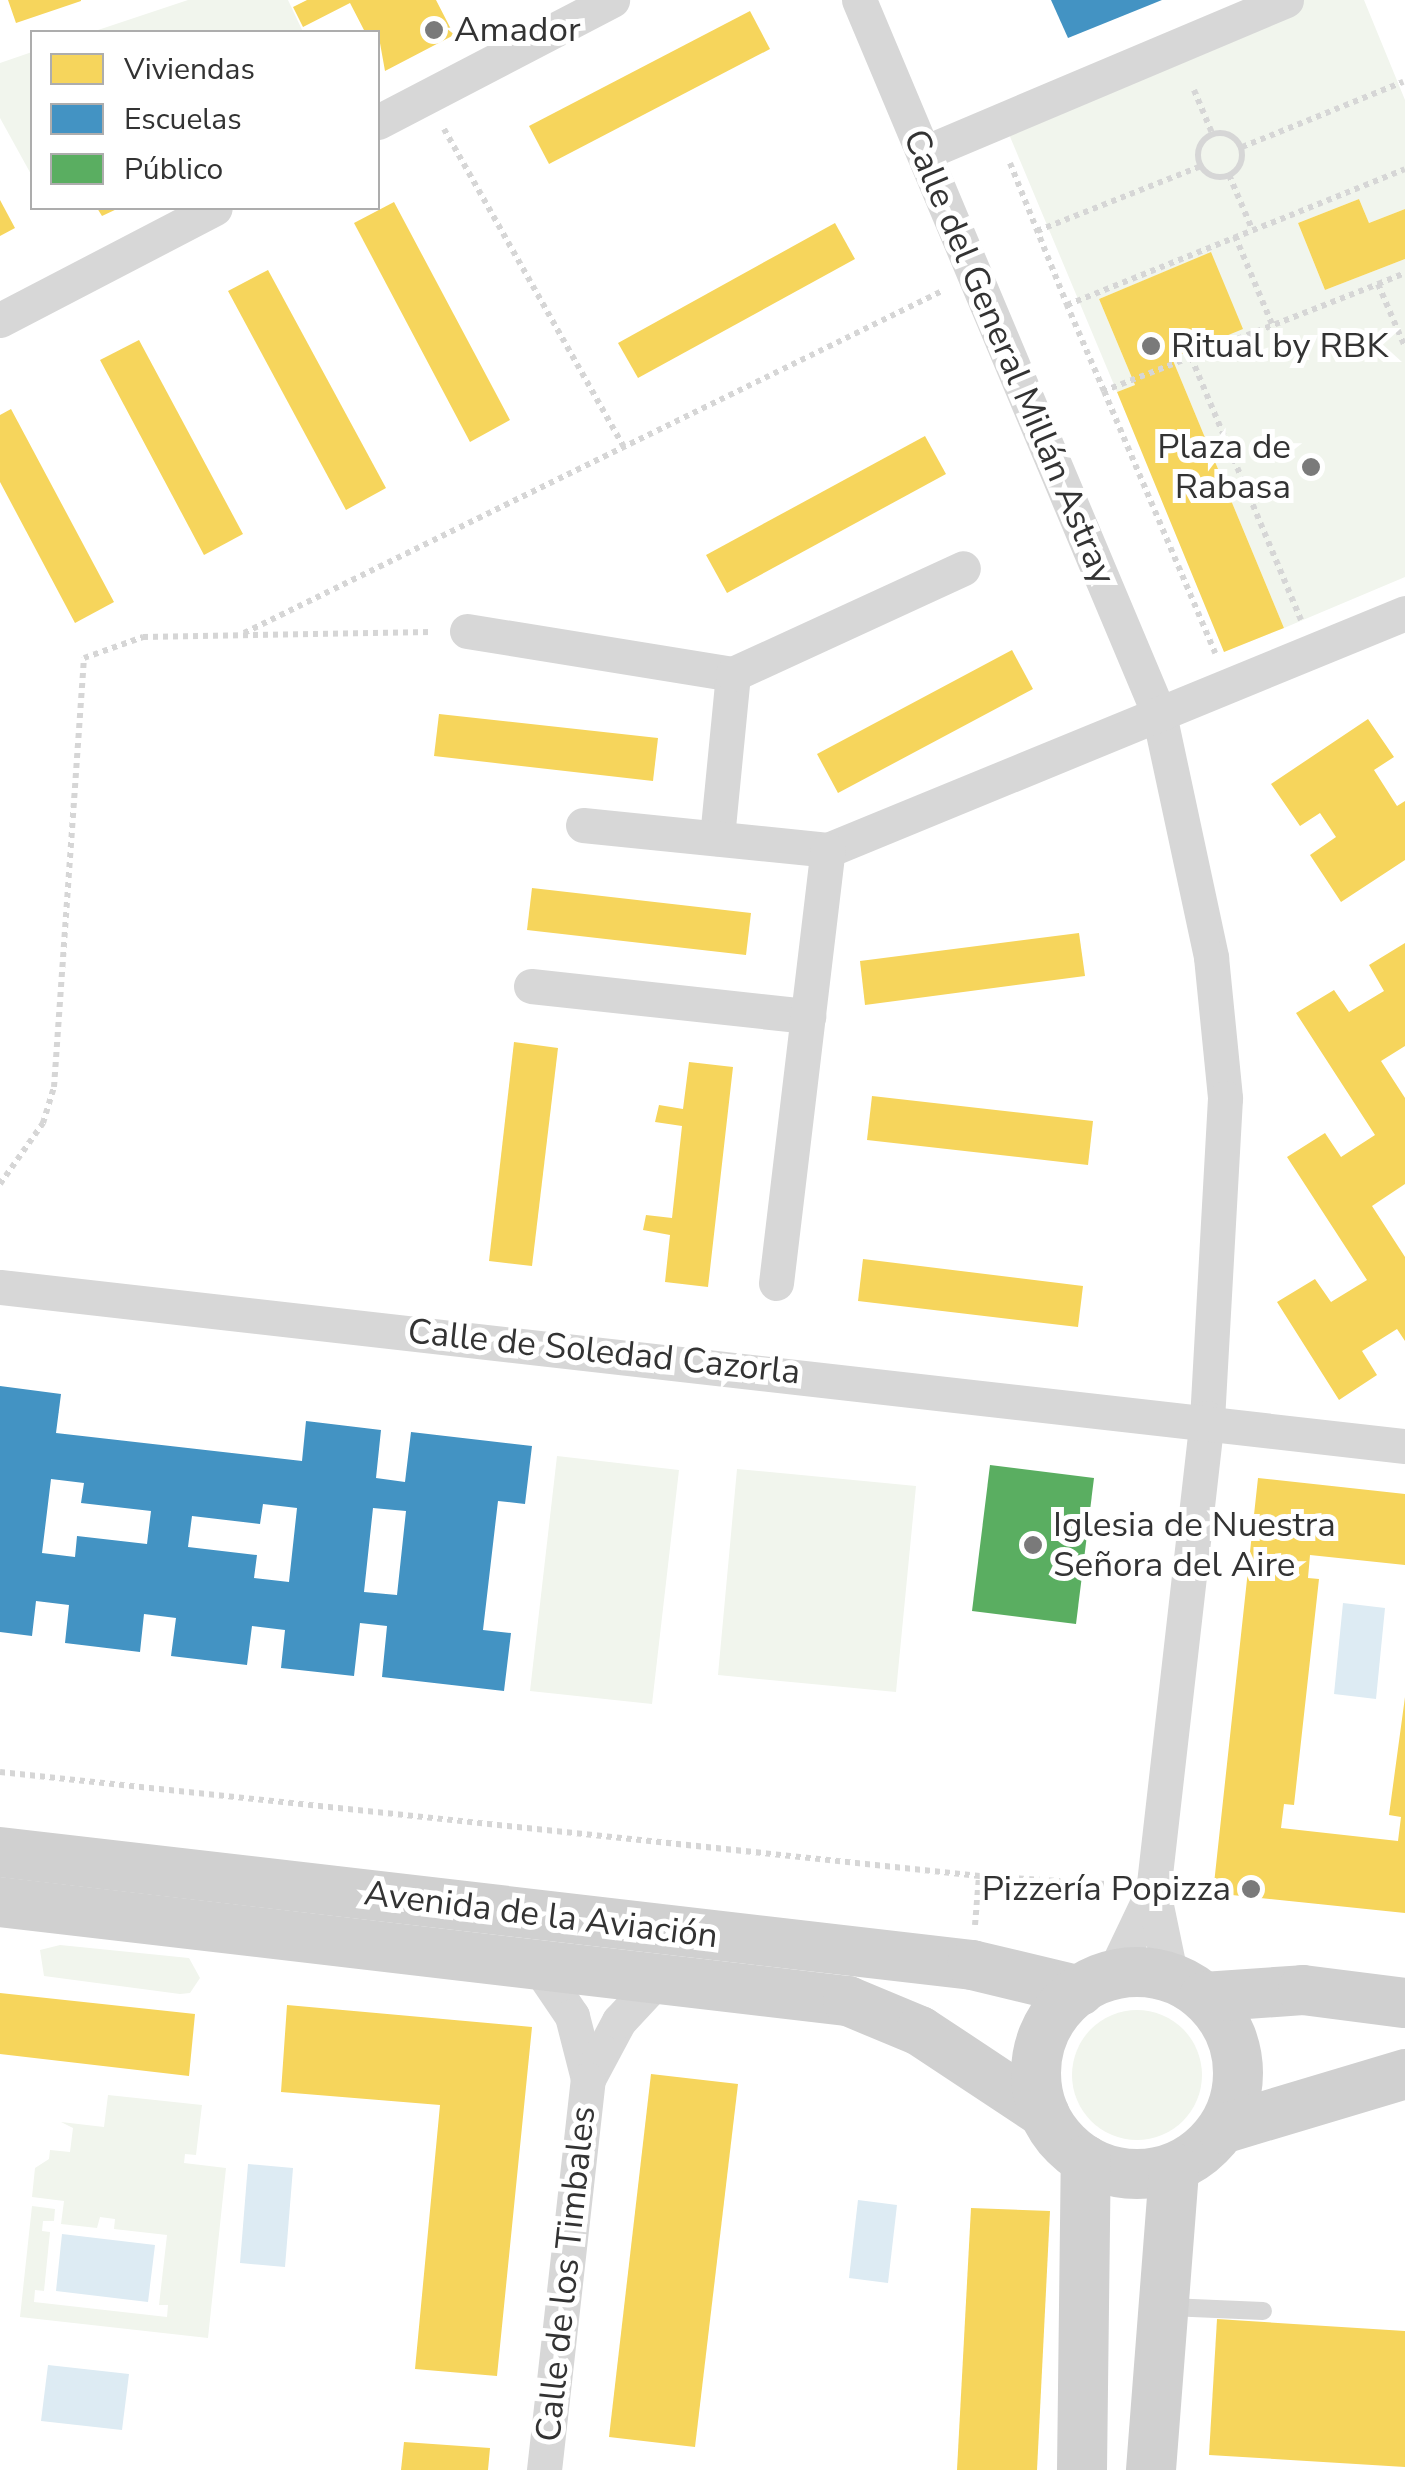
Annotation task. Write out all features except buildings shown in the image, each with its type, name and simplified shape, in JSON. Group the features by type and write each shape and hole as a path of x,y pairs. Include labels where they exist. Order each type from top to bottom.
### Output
{"main road":[{"name":"Avenida de la Aviación","path":"0,1852 972,1965 1096,1983"},
{"name":"Avenida de la Aviación","path":"0,1902 848,2001 890,2014 1044,2114"},
{"path":"1405,2003 1303,1990 1096,1983 1059,2009 1037,2060 1044,2114 1086,2160 1129,2174 1174,2168 1222,2129 1405,2074"},
{"path":"1188,1988 1235,2046 1239,2074 1222,2129"},
{"path":"1082,2470 1086,2160"},
{"path":"1152,2470 1160,2307 1174,2168"}],"street":[{"path":"380,121 612,0"},
{"name":"Calle del General Millán Astray","path":"859,0 1159,714 1211,956 1224,1098 1207,1418 1152,1891 1096,1983"},
{"path":"924,152 1286,0"},
{"path":"0,320 211,210"},
{"path":"467,631 733,674 962,568"},
{"path":"583,825 828,850 1405,612"},
{"path":"717,838 733,674"},
{"path":"776,1283 828,850"},
{"path":"531,986 808,1016"},
{"name":"Calle de Soledad Cazorla","path":"0,1286 1207,1418 1405,1446"},
{"name":"Calle del General Millán Astray","path":"1152,1891 1188,1988"},
{"name":"Calle de los Timbales","path":"536,1963 572,2016 588,2079 544,2470"},
{"name":"Calle de los Timbales","path":"588,2079 619,2021 660,1978"}],"lane":[{"path":"1160,2307 1263,2311"}],"path":[{"path":"1242,148 1403,82"},
{"path":"1194,90 1212,133"},
{"path":"426,97 624,447"},
{"path":"1212,133 1226,133 1242,148 1242,161 1229,175 1212,175 1201,166 1198,150 1212,133"},
{"path":"1010,163 1217,658"},
{"path":"1037,231 1201,166"},
{"path":"1067,305 1405,169"},
{"path":"1229,175 1252,229"},
{"path":"1234,236 1272,324"},
{"path":"1104,392 1405,273"},
{"path":"238,636 975,275"},
{"path":"1378,284 1405,347"},
{"path":"1191,357 1302,624"},
{"path":"0,1184 43,1123 54,1087 84,658 143,637 467,631"},
{"path":"0,1772 979,1876 1106,1884"}],"shaded area":[{"path":"188,0 288,0 302,30 98,30"},
{"path":"1286,0 1364,0 1405,100 1405,209 1369,223 1359,199 1298,223 1325,290 1405,259 1405,577 1284,628 1172,358 1210,253 1099,299 1135,385 1117,392 1003,120"},
{"path":"30,53 30,172 0,118 0,63"},
{"path":"557,1456 679,1470 652,1704 530,1691"},
{"path":"737,1469 916,1486 896,1692 718,1675"},
{"path":"1343,1603 1385,1608 1376,1699 1334,1694"},
{"path":"60,1945 189,1958 200,1978 190,1993 180,1994 44,1976 40,1950"},
{"path":"1137,2010 1162,2015 1183,2029 1197,2050 1202,2075 1197,2100 1183,2121 1162,2135 1137,2140 1112,2135 1091,2121 1077,2100 1072,2075 1077,2050 1091,2029 1112,2015"},
{"path":"108,2095 202,2105 196,2155 185,2154 184,2163 226,2168 208,2338 20,2317 32,2206 55,2209 54,2221 43,2221 42,2231 50,2232 44,2291 35,2290 34,2302 167,2317 168,2305 159,2305 167,2235 114,2229 115,2219 100,2217 97,2228 61,2224 64,2201 32,2197 35,2168 49,2159 50,2150 70,2152 73,2128 61,2122 104,2127"},
{"path":"248,2164 293,2168 285,2267 240,2263"},
{"path":"858,2200 897,2205 888,2283 849,2278"},
{"path":"62,2234 155,2245 148,2302 56,2291"},
{"path":"48,2365 129,2374 122,2430 41,2421"}],"place":[{"name":"Amador","path":"434,30"},
{"name":"Ritual by RBK","path":"1151,346"},
{"name":"Plaza de Rabasa","path":"1311,467"},
{"name":"Iglesia de Nuestra Señora del Aire","path":"1033,1545"},
{"name":"Pizzería Popizza","path":"1251,1889"}]}
